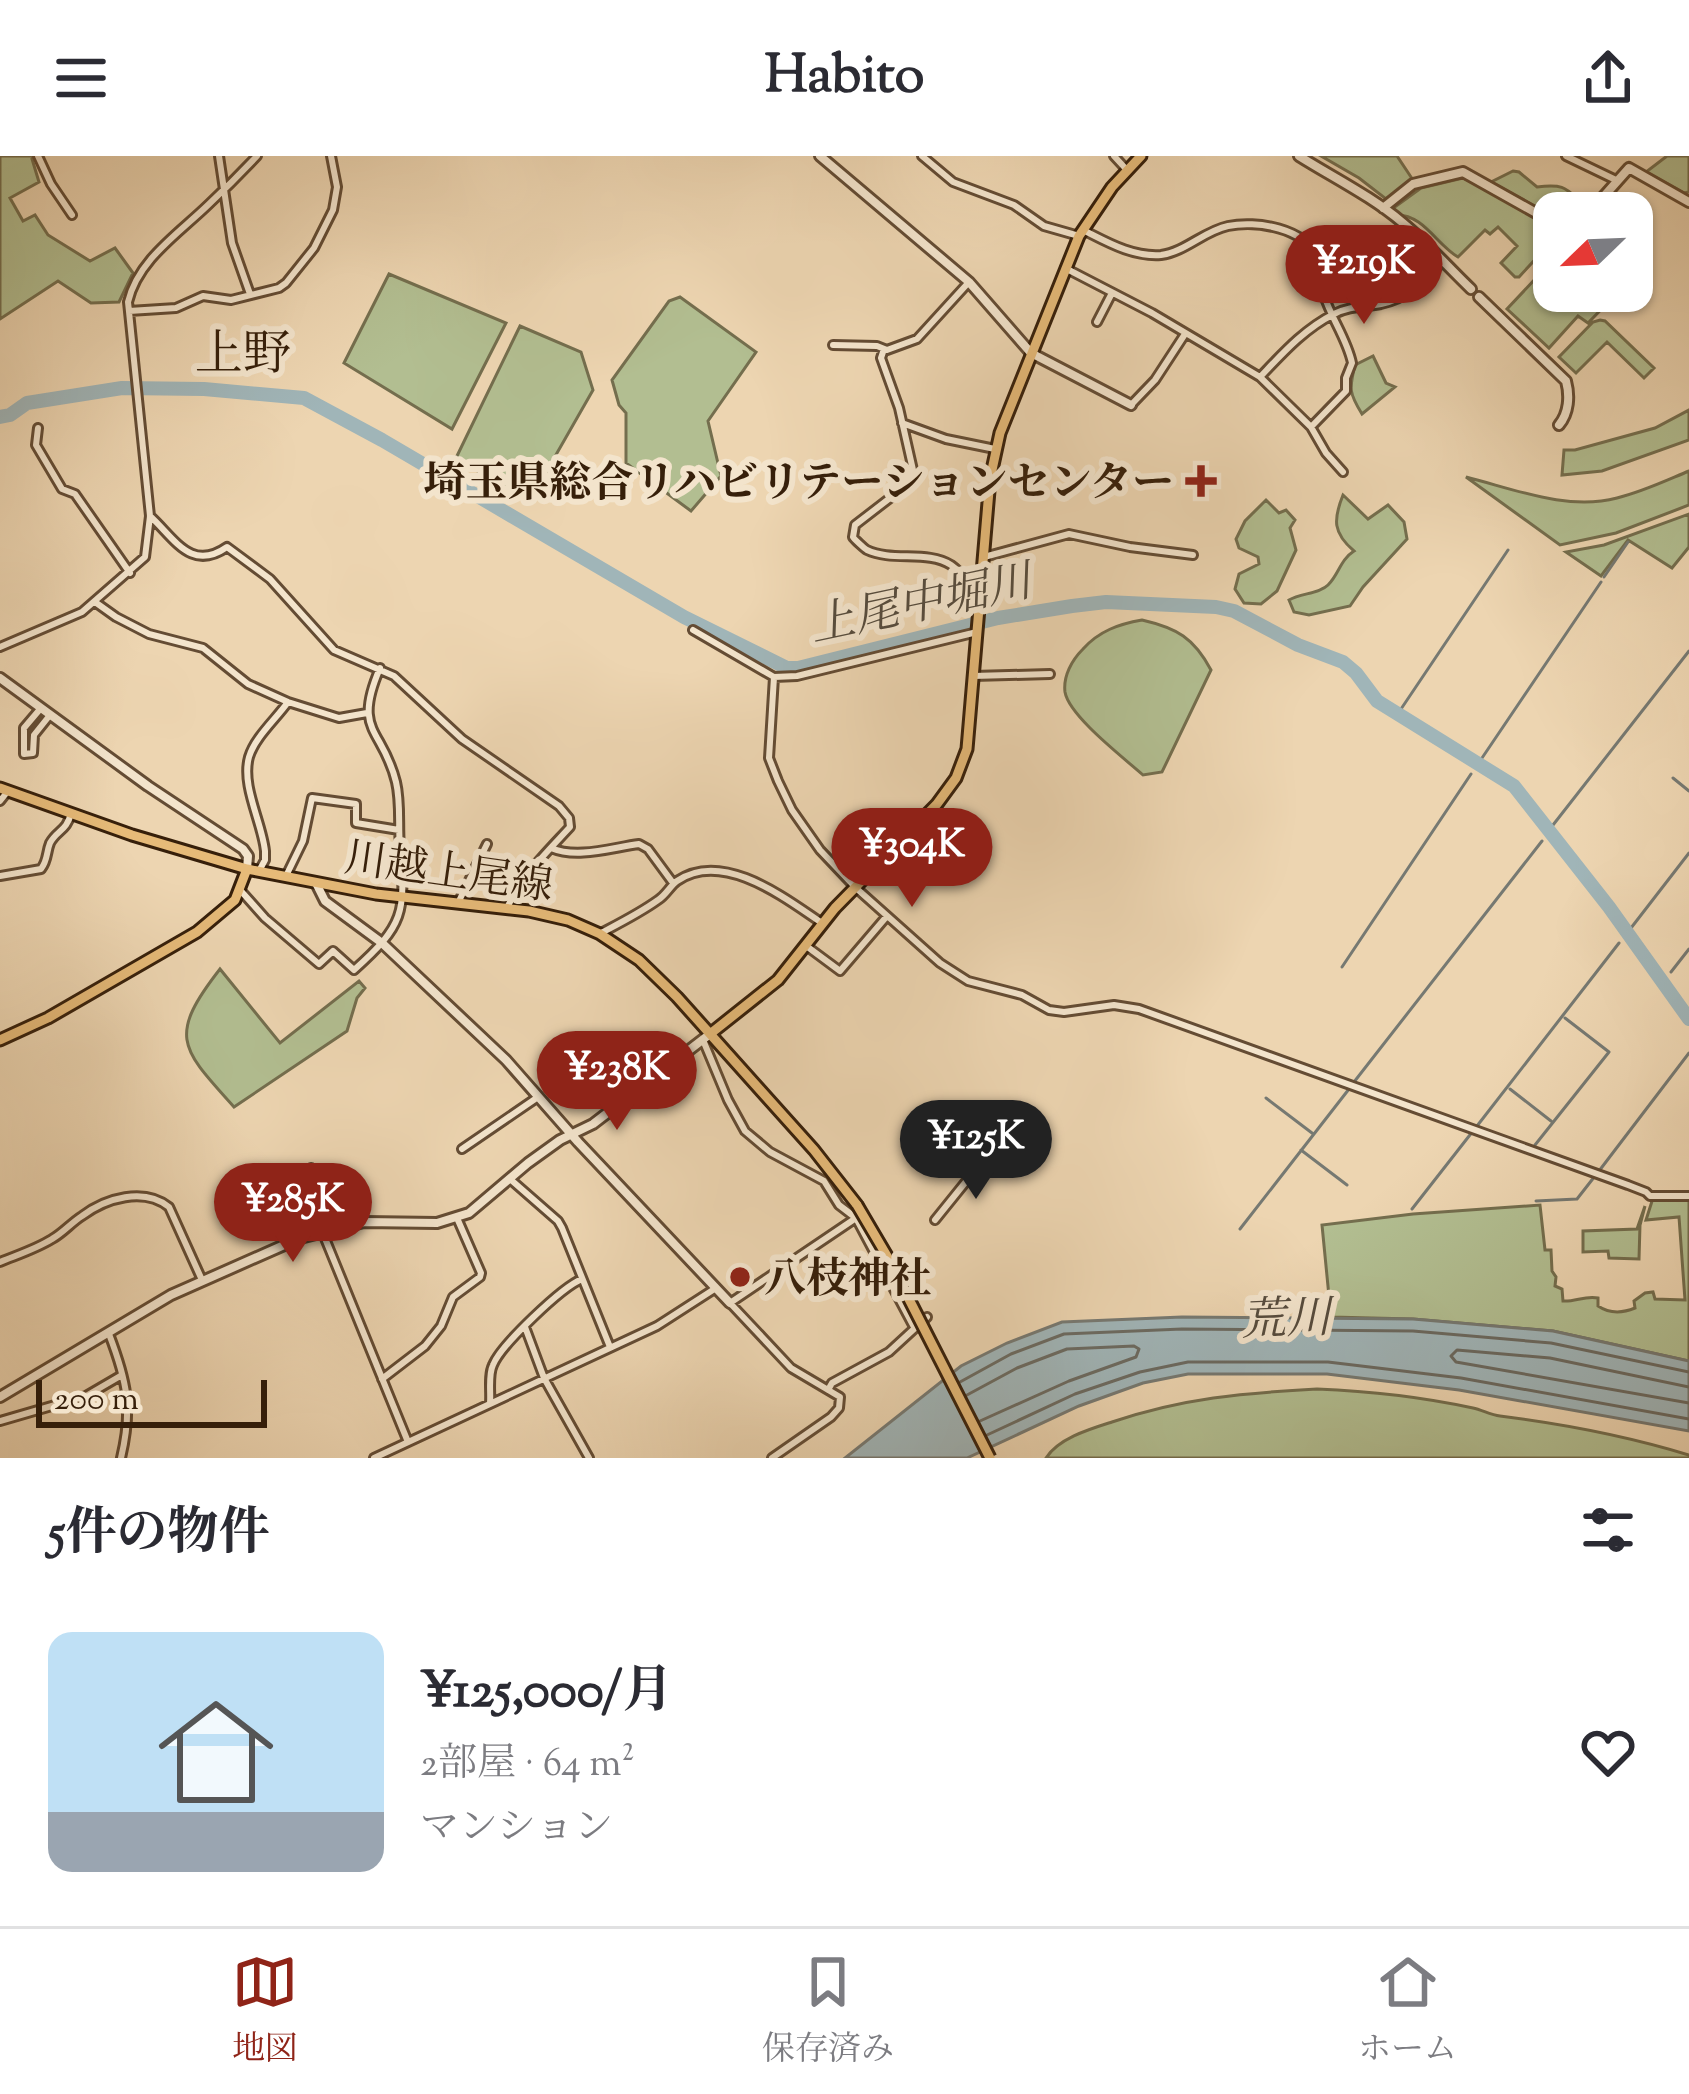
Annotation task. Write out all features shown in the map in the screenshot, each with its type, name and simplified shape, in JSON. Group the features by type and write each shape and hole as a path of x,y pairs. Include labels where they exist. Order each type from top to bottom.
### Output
{"main road":[{"path":"706,1037 766,991 822,923 937,805 956,778 967,749 995,449 1081,233 1126,169 1141,156"},
{"name":"川越上尾線","path":"4,789 172,848 253,870 404,898 552,916 600,934 640,960 814,1150 857,1205 990,1458"},
{"path":"0,1040 173,948 230,905 253,870"}],"street":[{"path":"38,156 72,215"},
{"path":"219,156 232,243 250,294"},
{"path":"0,647 72,617 145,557 150,516 128,302 144,267 257,156"},
{"path":"129,311 176,308 203,296 231,300 286,283 314,248 337,198 331,156"},
{"path":"820,156 969,281 1031,353 1131,405 1155,380 1185,334"},
{"path":"922,156 953,182 1013,205 1043,226 1151,255 1168,254 1227,226 1264,226 1294,234 1312,247 1322,291 1351,359 1346,391 1311,427"},
{"path":"1114,156 1126,169"},
{"path":"1299,156 1382,208 1471,289"},
{"path":"1567,156 1618,181"},
{"path":"1608,192 1629,168 1689,202"},
{"path":"1382,208 1413,184 1463,172 1533,211"},
{"path":"1260,377 1292,343 1332,314 1413,292 1444,260"},
{"path":"1064,268 1260,377 1311,427 1343,472"},
{"path":"832,344 884,349 917,339 969,281"},
{"path":"1097,322 1112,292"},
{"path":"1479,297 1566,381 1567,416 1559,425"},
{"path":"884,349 880,358 913,470 903,488 855,525 853,537 866,550 948,563 981,595"},
{"path":"902,422 946,439 995,449"},
{"path":"38,428 36,446 62,489 76,494 130,573"},
{"path":"150,516 186,552 213,555 227,547 270,579 341,656 380,668 403,683 462,739 559,806 572,823 528,874 507,908"},
{"path":"984,557 1069,535 1193,555"},
{"path":"94,602 149,634 203,648 248,684 288,702 339,718 367,713"},
{"path":"694,630 774,677 797,676 978,626"},
{"path":"241,891 319,964 333,951 354,970 382,943 404,898 396,782 367,713 380,668"},
{"path":"974,676 1050,674"},
{"path":"774,677 769,758 792,810 820,850 856,888 956,975 1022,994 1049,1010 1114,1005 1139,1009 1650,1196 1689,1196"},
{"path":"0,678 243,849 253,870 265,860 265,851 249,759 288,702"},
{"path":"41,708 24,728 24,754 33,753 34,735 50,715"},
{"path":"0,801 4,789"},
{"path":"286,876 303,841 312,798 356,804 356,824 400,830"},
{"path":"0,876 40,869 71,813"},
{"path":"458,903 487,844"},
{"path":"551,848 575,854 639,844 673,883"},
{"path":"600,934 658,900 673,883 701,872 747,877 822,923"},
{"path":"316,883 325,901 382,943 495,1049 791,1368 840,1397 839,1408 831,1417 772,1458"},
{"path":"805,945 840,971 887,916"},
{"path":"0,1397 158,1302 300,1238 364,1222 421,1224 457,1218 706,1037 728,1100 751,1138 824,1181 839,1205 856,1218 914,1328"},
{"path":"462,1149 538,1097"},
{"path":"934,1220 986,1158"},
{"path":"300,1238 300,1211 310,1195 311,1168"},
{"path":"510,1179 558,1221 610,1347"},
{"path":"0,1262 50,1240 100,1205 141,1195 160,1199 169,1207 202,1280"},
{"path":"382,1379 425,1346 442,1326 453,1297 480,1277 457,1218"},
{"path":"730,1303 856,1218"},
{"path":"322,1232 408,1442"},
{"path":"490,1403 493,1364 559,1292 582,1279"},
{"path":"374,1458 657,1326 716,1288"},
{"path":"828,1390 832,1383 889,1352 927,1317"},
{"path":"525,1327 544,1378 590,1458"},
{"path":"108,1332 128,1400 129,1424 121,1458"},
{"path":"0,1421 86,1396 122,1375"}],"green space":[{"path":"0,156 35,156 39,182 10,198 23,221 35,215 48,235 90,261 115,248 133,273 119,302 91,303 58,281 0,319"},
{"path":"1321,156 1397,156 1413,180 1386,199"},
{"path":"1667,156 1689,156 1689,192 1646,172"},
{"path":"1513,171 1537,187 1555,186 1569,192 1533,192 1533,205 1491,182"},
{"path":"1463,178 1533,216 1533,262 1515,277 1501,263 1517,246 1498,227 1490,234 1485,230 1458,257 1450,252 1414,219 1396,215 1392,209 1421,188"},
{"path":"389,274 506,323 452,429 344,363"},
{"path":"1533,281 1533,312 1599,312 1588,323 1578,316 1549,348 1507,309"},
{"path":"680,297 756,352 708,421 721,476 691,511 626,463 626,413 612,380 669,301"},
{"path":"1600,320 1654,368 1644,378 1607,342 1576,373 1559,357"},
{"path":"520,326 581,352 593,390 529,502 456,458"},
{"path":"1373,356 1386,383 1395,387 1362,414 1352,396 1352,380 1355,365"},
{"path":"1689,410 1689,440 1602,471 1562,475 1564,450 1655,428"},
{"path":"1689,471 1689,505 1616,533 1560,545 1466,477 1579,502 1626,496"},
{"path":"1343,495 1368,519 1388,505 1404,522 1407,539 1350,606 1309,615 1294,612 1289,600 1324,588 1354,551 1337,526"},
{"path":"1266,500 1295,520 1290,528 1296,550 1277,591 1261,604 1244,603 1235,589 1239,574 1259,564 1258,557 1239,548 1236,539 1245,521"},
{"path":"1689,514 1689,547 1672,568 1628,540 1601,576 1566,552 1604,545"},
{"path":"1142,620 1183,636 1211,670 1162,772 1143,775 1076,713 1065,692 1072,663 1089,643 1110,629"},
{"path":"220,969 280,1043 359,981 365,988 347,1031 234,1107 202,1070 187,1041 192,1011"},
{"path":"1653,1198 1689,1198 1689,1361 1553,1331 1331,1317 1322,1225 1540,1205 1545,1250 1551,1250 1555,1286 1562,1289 1563,1301 1598,1298 1598,1306 1616,1312 1635,1308 1634,1301 1645,1293 1653,1292 1655,1299 1685,1300 1679,1217 1646,1220"},
{"path":"1645,1206 1639,1259 1609,1258 1608,1251 1583,1252 1583,1231 1637,1229"},
{"path":"1317,1389 1454,1404 1619,1436 1689,1458 1046,1458 1076,1435 1164,1407"}],"water":[{"path":"1182,1317 1413,1319 1553,1331 1689,1361 1689,1431 1459,1390 1327,1374 1188,1374 1143,1383 1079,1406 967,1458 845,1458 961,1366 1007,1343 1062,1322"}],"waterway":[{"name":"上尾中堀川","path":"0,417 27,403 122,388 304,398 684,617 787,668 998,618 1072,606 1106,602 1234,611 1298,645 1343,662 1377,701 1514,786 1689,1019"},
{"path":"1604,577 1628,542"},
{"path":"1401,709 1508,550"},
{"path":"1482,758 1601,582"},
{"path":"1553,825 1689,651"},
{"path":"1342,967 1471,774"},
{"path":"1673,778 1689,791"},
{"path":"1354,1082 1542,841"},
{"path":"1631,928 1689,853"},
{"path":"1477,1126 1619,943"},
{"path":"1671,972 1689,949"},
{"path":"1535,1145 1609,1052 1565,1018"},
{"path":"1599,1171 1689,1053"},
{"path":"1240,1229 1349,1089"},
{"path":"1510,1089 1551,1121"},
{"path":"1266,1098 1312,1133"},
{"path":"1412,1209 1473,1131"},
{"path":"1301,1150 1347,1185"},
{"path":"1536,1201 1577,1199 1595,1176"}],"place":[{"name":"埼玉県総合リハビリテーションセンター","path":"1201,481"},
{"name":"八枝神社","path":"740,1277"}],"district":[{"name":"上野","path":"243,352"}],"water label":[{"name":"荒川","path":"1286,1317"}]}
